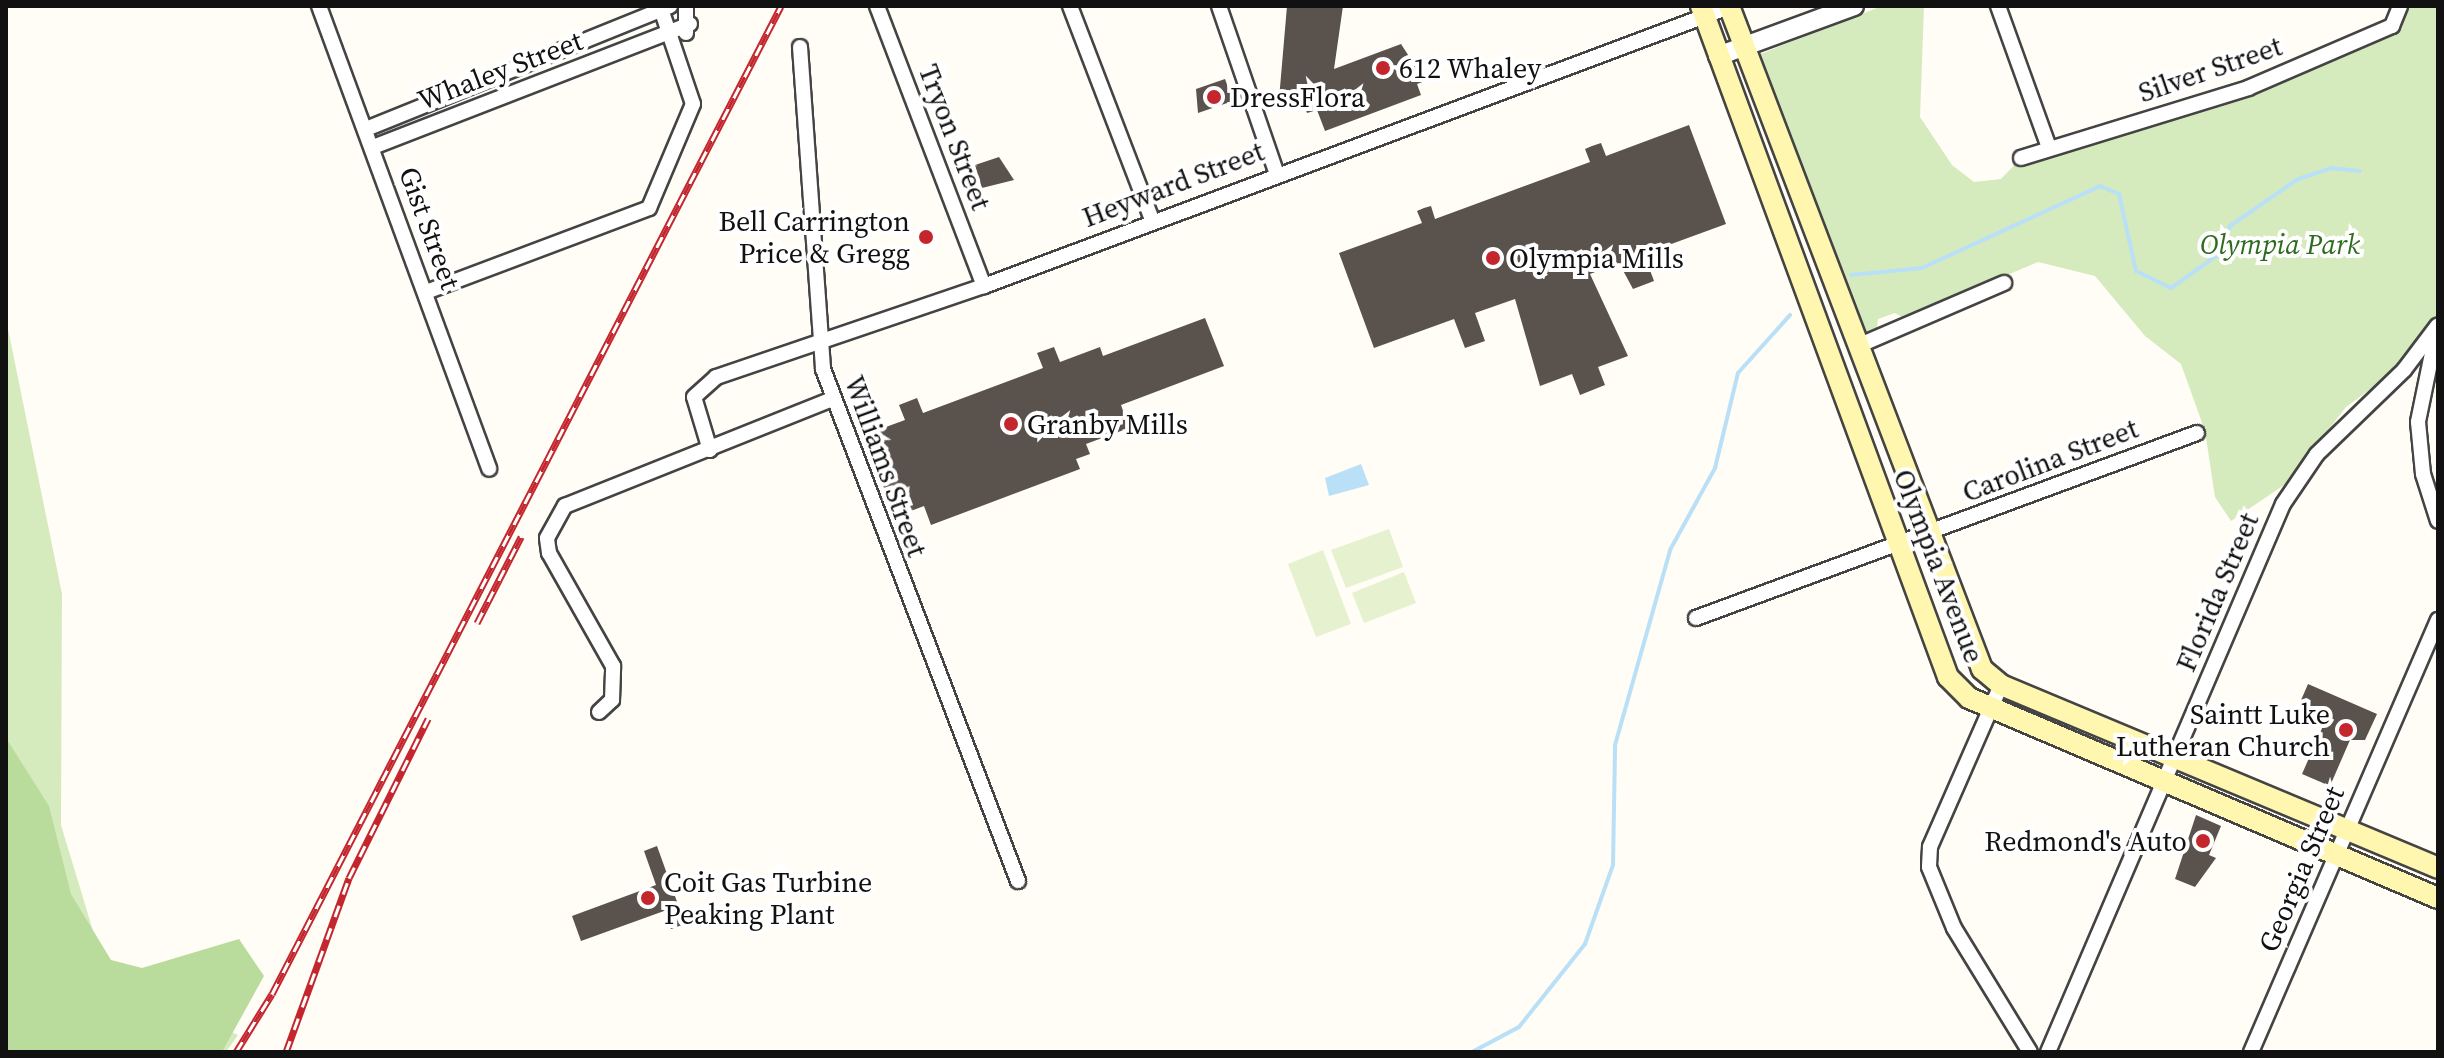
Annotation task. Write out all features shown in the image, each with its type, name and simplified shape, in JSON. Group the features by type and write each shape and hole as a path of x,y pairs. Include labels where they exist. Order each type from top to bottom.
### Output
{"main road":[{"name":"Olympia Avenue","path":"1729,6 1860,345 1968,642 2001,685 2176,755 2438,868"},
{"name":"Olympia Avenue","path":"1703,11 1948,677 1991,706 2438,898"}],"street":[{"name":"Gist Street","path":"319,6 489,469"},
{"path":"679,47 690,24 686,6"},
{"name":"Tryon Street","path":"877,6 984,286"},
{"path":"1070,6 1153,222"},
{"path":"1219,6 1277,174"},
{"name":"Heyward Street","path":"710,450 695,414 700,386 818,341 984,286 1703,11 1729,6"},
{"path":"1718,56 1854,6"},
{"path":"1998,6 2049,148"},
{"name":"Silver Street","path":"2021,158 2248,88 2392,26 2400,6"},
{"name":"Whaley Street","path":"366,129 664,7"},
{"path":"426,292 649,208 693,104 679,47 664,7"},
{"name":"Whaley Street","path":"373,147 690,24"},
{"name":"Williams Street","path":"800,47 818,341 833,399 1018,881"},
{"path":"1860,345 2004,283"},
{"path":"2438,327 2418,422 2423,474 2438,521"},
{"name":"Florida Street","path":"2048,1052 2162,778 2176,755 2283,504 2317,454 2404,370 2438,327"},
{"path":"599,712 612,700 613,666 568,597 547,538 565,506 582,496 710,450 833,399"},
{"name":"Carolina Street","path":"1696,618 2197,433"},
{"name":"Georgia Street","path":"2251,1052 2334,854 2438,620"},
{"path":"2001,685 1930,847 1929,867 1954,928 2030,1052"}],"green space":[{"name":"Olympia Park","path":"1882,6 1924,6 1920,117 1952,165 1974,182 2001,179 2021,158 2233,93 2392,26 2400,6 2438,6 2436,317 2402,366 2346,407 2287,483 2231,521 2215,497 2205,431 2181,364 2145,336 2095,276 2038,262 1904,318 1895,313 1878,319 1876,335 1862,337 1758,55"},
{"path":"6,319 62,594 61,825 107,977 238,1035 226,1052 6,1052"},
{"path":"1389,529 1403,567 1346,588 1331,550"},
{"path":"1323,550 1351,624 1316,637 1288,564"},
{"path":"1404,572 1416,603 1364,623 1352,593"},
{"path":"6,738 49,806 71,894 111,960 142,968 239,939 264,976 222,1052 6,1052"}],"water":[{"path":"1361,464 1369,485 1329,496 1325,478"}],"building":[{"name":"612 Whaley","path":"1287,6 1343,6 1334,69 1401,44 1425,81 1417,84 1421,95 1325,131 1317,110 1307,113 1303,102 1279,99"},
{"name":"DressFlora","path":"1225,79 1233,101 1198,113 1196,89"},
{"name":"Olympia Mills","path":"1689,125 1726,224 1644,254 1654,281 1633,289 1619,263 1590,274 1628,356 1598,367 1605,385 1580,395 1572,374 1540,386 1515,299 1475,313 1485,341 1465,348 1454,319 1374,348 1339,253 1422,223 1417,211 1424,208 1431,206 1435,219 1590,162 1585,149 1592,146 1601,143 1606,156"},
{"path":"999,157 1014,180 982,188 975,165"},
{"name":"Granby Mills","path":"1205,318 1224,366 1121,405 1129,428 1086,444 1090,454 1076,459 1080,469 931,525 924,506 895,517 864,435 905,420 899,405 917,398 923,413 1043,368 1037,353 1054,347 1060,362 1100,347 1103,356"},
{"name":"Saintt Luke Lutheran Church","path":"2308,684 2377,714 2365,740 2350,740 2330,786 2302,774 2323,726 2295,714"},
{"name":"Redmond's Auto","path":"2196,815 2221,826 2209,855 2216,858 2195,887 2175,879"},
{"name":"Coit Gas Turbine Peaking Plant","path":"657,846 685,924 671,929 664,911 581,941 572,916 656,885 644,851"}],"waterway":[{"path":"1851,275 1922,268 2100,186 2119,194 2136,271 2171,288 2219,254 2230,226 2298,179 2331,168 2360,171"},
{"path":"1472,1052 1519,1027 1585,944 1613,865 1615,745 1670,550 1715,468 1738,373 1790,315"}],"railway":[{"path":"236,1052 272,994 781,6"},
{"path":"477,623 521,537"},
{"path":"286,1052 349,878 428,719"}],"place":[{"name":"612 Whaley","path":"1383,68"},
{"name":"DressFlora","path":"1214,97"},
{"name":"Bell Carrington Price & Gregg","path":"926,237"},
{"name":"Olympia Mills","path":"1493,258"},
{"name":"Granby Mills","path":"1011,424"},
{"name":"Saintt Luke Lutheran Church","path":"2346,730"},
{"name":"Redmond's Auto","path":"2203,841"},
{"name":"Coit Gas Turbine Peaking Plant","path":"648,898"}]}
